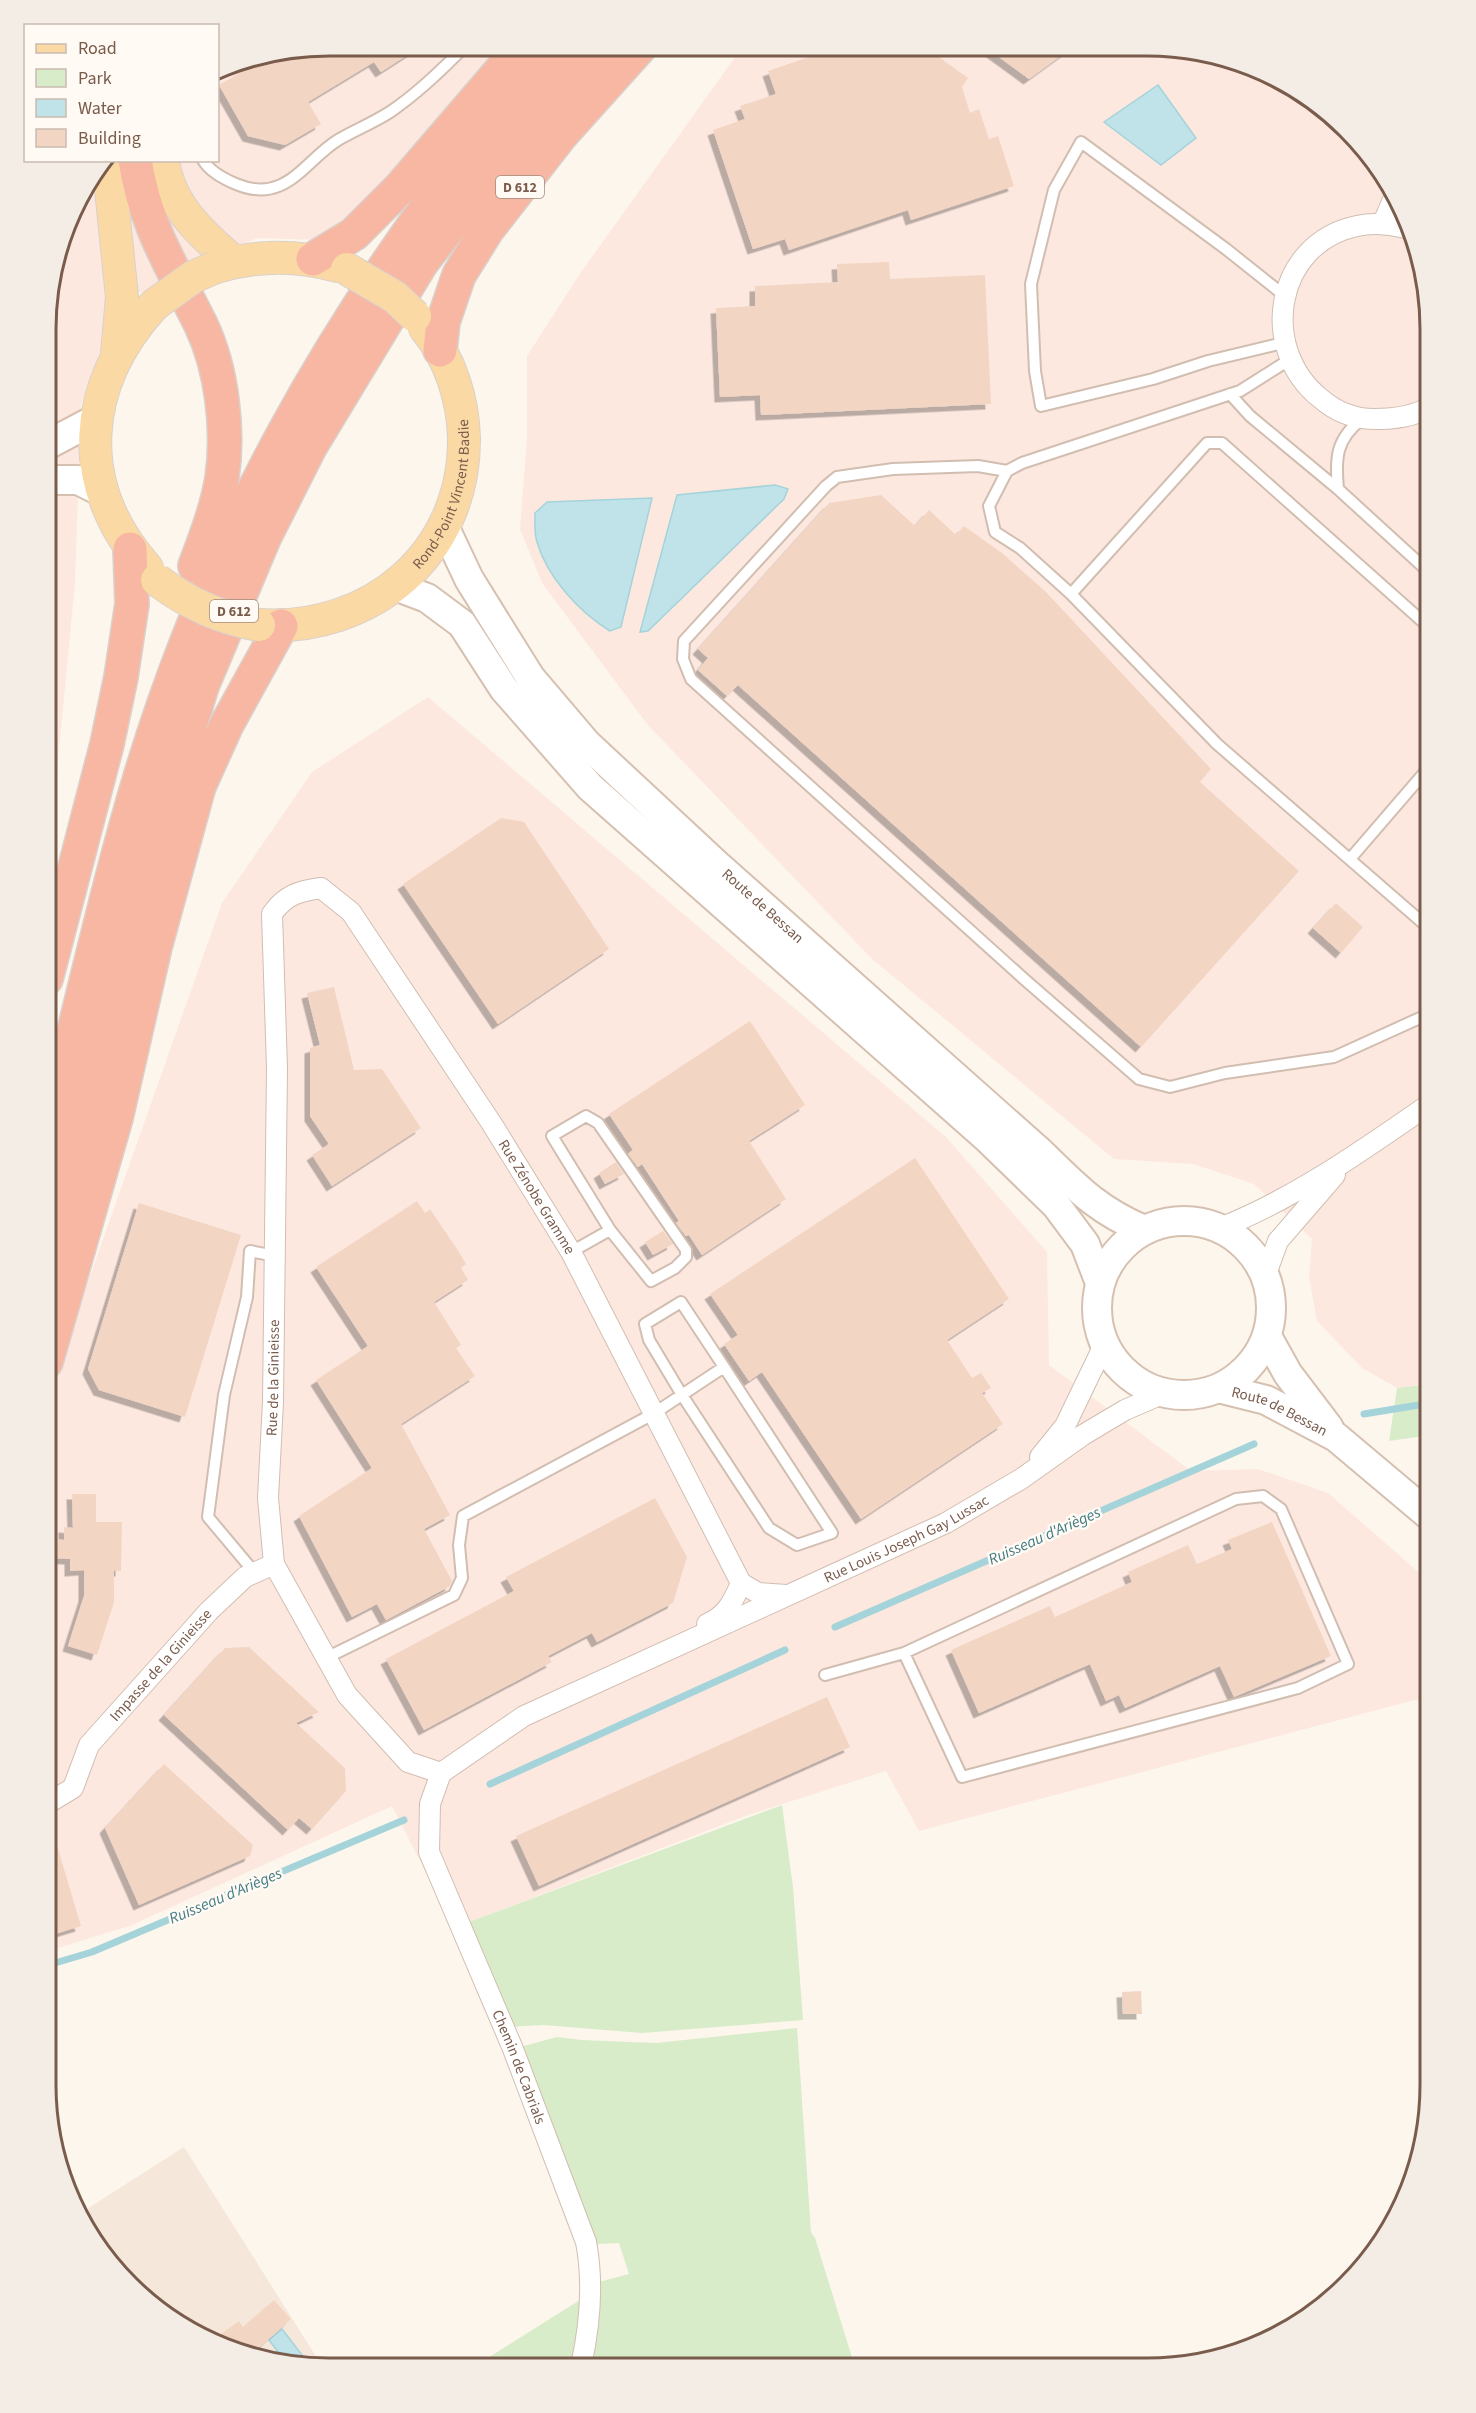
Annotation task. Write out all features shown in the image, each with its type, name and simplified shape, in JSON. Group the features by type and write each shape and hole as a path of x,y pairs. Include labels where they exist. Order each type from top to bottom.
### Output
{"highway":[{"path":"313,259 354,234 400,188 513,56"},
{"name":"D 612","path":"56,1105 143,770 180,663 235,526 283,432 353,312 399,245 492,122 551,56"},
{"name":"D 612","path":"56,1222 149,863 202,686 264,538 310,447 422,262 516,143 593,56"},
{"name":"D 612","path":"440,350 443,322 459,275 487,230 561,135 631,56"},
{"path":"56,1098 125,772 211,523 222,477 224,423 216,371 202,328 151,227 140,192 135,162"},
{"path":"56,940 107,744 121,677 132,604 130,549"},
{"name":"D 612","path":"56,1327 116,1118 155,947 199,786 270,626"}],"main road":[{"path":"164,162 177,205 212,243 225,264"},
{"path":"109,167 122,297 117,354"},
{"name":"Rond-Point Vincent Badie","path":"273,256 313,259 347,269 395,297 415,316 440,350 459,399 463,425 461,477 444,526 420,561 395,586 353,611 314,623 270,626 205,610 157,580 130,549 114,522 102,492 96,456 96,419 103,386 117,354 133,328 154,305 193,277 225,264 273,256"}],"street":[{"path":"1383,223 1391,205"},
{"path":"1401,227 1383,223 1356,226 1330,237 1310,252 1299,266 1285,296 1281,319 1286,351 1306,387 1331,408 1362,419 1396,419 1420,411"},
{"path":"56,441 96,419"},
{"path":"56,480 78,480 102,492"},
{"name":"Route de Bessan","path":"444,526 469,579 530,677 587,744 717,865 1041,1153 1088,1199 1114,1217 1144,1230"},
{"name":"Route de Bessan","path":"395,586 427,598 462,624 504,689 590,787 978,1130 1056,1205 1085,1244 1100,1283"},
{"name":"Rue Zénobe Gramme","path":"272,915 288,896 299,891 321,888 351,912 492,1124 571,1252 741,1583"},
{"name":"Rue de la Ginieisse","path":"272,915 277,1068 273,1402 268,1498 274,1564 347,1695 408,1762 441,1773"},
{"path":"1220,1228 1253,1215 1420,1118"},
{"path":"1266,1274 1278,1241 1349,1159"},
{"path":"1183,1220 1220,1228 1246,1246 1266,1274 1273,1305 1268,1338 1254,1364 1222,1389 1188,1397 1162,1394 1126,1374 1104,1345 1096,1310 1100,1283 1122,1246 1144,1230 1183,1220"},
{"name":"Route de Bessan","path":"1268,1338 1288,1374 1336,1437"},
{"name":"Rue Louis Joseph Gay Lussac","path":"1021,1479 1065,1426 1104,1345"},
{"name":"Route de Bessan","path":"1222,1389 1266,1400 1336,1437 1420,1508"},
{"name":"Rue Louis Joseph Gay Lussac","path":"441,1773 524,1716 946,1523 1021,1479 1083,1435 1125,1410 1162,1394"},
{"name":"Impasse de la Ginieisse","path":"56,1798 73,1788 89,1745 209,1611 245,1577 274,1564"},
{"path":"741,1583 758,1593 789,1596"},
{"name":"Rue Louis Joseph Gay Lussac","path":"604,1679 643,1654 720,1618 733,1602 741,1583"},
{"name":"Chemin de Cabrials","path":"441,1773 430,1804 429,1852 513,2049 586,2241 592,2273 587,2338 583,2358"}],"lane":[{"path":"205,162 224,179 248,189 278,185 299,175 336,141 391,111 441,72 456,56"},
{"path":"1285,296 1226,249 1081,142 1054,190 1031,284 1035,371 1041,406 1153,379 1208,361 1286,351"},
{"path":"1286,351 1272,372 1230,394 1022,463 1007,471 989,506 995,532 1020,548 1071,594 1218,744 1420,920"},
{"path":"1230,394 1250,416 1338,489 1420,564"},
{"path":"1338,489 1335,460 1345,434 1362,419"},
{"path":"1071,594 1207,443 1222,443 1420,619"},
{"path":"1007,471 978,466 893,469 837,477 826,486 684,641 683,658 691,679 1015,971 1139,1079 1170,1087 1225,1073 1334,1057 1420,1018"},
{"path":"1350,859 1420,778"},
{"path":"586,1116 598,1123 625,1160 686,1250 686,1257 675,1268 651,1281 610,1230 552,1136 586,1116"},
{"path":"571,1252 610,1230"},
{"path":"255,1573 208,1517 224,1395 247,1298 250,1251 275,1256"},
{"path":"681,1302 724,1367 832,1533 797,1545 769,1528 682,1395 649,1340 645,1324 681,1302"},
{"path":"326,1658 454,1594 462,1578 459,1545 463,1516 653,1414 724,1367"},
{"path":"825,1675 904,1653 1236,1499 1263,1496 1281,1509 1348,1664 1298,1688 962,1777 904,1653"}],"shaded area":[{"path":"311,56 496,56 388,187 317,240 257,238 133,296 81,403 75,583 56,781 56,311 61,275 76,224 92,192 112,162 219,162 219,78 258,65"},
{"path":"736,56 1165,56 1201,61 1252,76 1284,92 1328,123 1364,162 1384,192 1400,224 1415,275 1420,311 1420,1385 1397,1388 1362,1368 1317,1321 1309,1277 1312,1239 1254,1184 1193,1164 1114,1159 871,958 647,724 542,583 520,529 527,438 527,356 579,275"},
{"path":"428,697 946,1137 1047,1252 1049,1365 1191,1471 1258,1469 1328,1493 1420,1573 1420,1699 919,1831 886,1771 748,1815 454,1928 392,1806 132,1925 56,1949 56,1378 67,1341 222,903 312,772"},
{"path":"184,2147 317,2357 258,2348 224,2337 192,2321 162,2301 135,2278 112,2251 86,2209"}],"green space":[{"path":"1420,1385 1420,1437 1389,1441 1397,1388"},
{"path":"782,1805 793,1887 803,2020 642,2033 543,2025 508,2027 469,1922"},
{"path":"797,2028 811,2232 815,2238 852,2358 587,2358 599,2282 629,2274 619,2243 597,2244 520,2047 557,2037 656,2043"},
{"path":"583,2298 573,2358 488,2358"}],"water":[{"path":"1158,85 1196,138 1161,165 1104,122"},
{"path":"775,485 788,489 784,499 648,631 640,632 677,495"},
{"path":"652,498 621,627 610,631 576,604 556,581 536,539 535,513 547,502"},
{"path":"282,2329 303,2356 279,2353 269,2340"}],"building":[{"path":"406,56 381,72 374,62 308,102 321,124 285,145 248,136 219,85 248,68 293,58"},
{"path":"812,56 937,56 968,78 962,87 970,113 979,109 989,139 998,136 1014,186 911,220 908,210 789,250 785,239 753,249 713,130 745,119 740,106 776,94 768,71"},
{"path":"997,56 1061,56 1029,79"},
{"path":"889,262 890,279 985,275 991,404 761,415 760,395 720,397 716,308 755,306 755,286 838,282 837,264"},
{"path":"881,495 915,526 929,510 956,535 964,526 1002,553 1046,592 1211,769 1200,782 1299,871 1141,1047 738,685 727,696 698,670 708,658 698,649 829,503"},
{"path":"501,818 524,822 609,949 498,1024 403,884"},
{"path":"1336,903 1363,927 1341,953 1313,928"},
{"path":"334,987 354,1070 382,1069 421,1128 332,1186 312,1155 329,1144 310,1116 310,1048 320,1045 307,993"},
{"path":"750,1021 805,1105 749,1141 786,1199 702,1255 689,1235 686,1236 676,1223 679,1221 642,1164 638,1167 628,1154 633,1150 609,1114"},
{"path":"915,1158 1009,1299 947,1340 972,1378 981,1373 991,1388 982,1393 1003,1424 861,1519 762,1372 749,1381 724,1344 738,1335 710,1294"},
{"path":"616,1162 624,1174 605,1184 599,1173"},
{"path":"417,1201 425,1213 430,1209 457,1249 466,1264 461,1268 468,1280 434,1302 461,1345 456,1348 475,1376 401,1424 450,1515 424,1529 452,1581 450,1586 386,1620 377,1604 352,1617 299,1516 372,1468 316,1380 368,1346 316,1267"},
{"path":"139,1203 241,1235 185,1417 99,1390 88,1369"},
{"path":"663,1231 673,1244 653,1255 645,1242"},
{"path":"72,1494 96,1494 96,1522 122,1522 121,1571 114,1571 114,1602 97,1655 68,1646 84,1596 84,1570 70,1571 70,1559 56,1558 56,1540 64,1540 64,1527 73,1528"},
{"path":"655,1498 687,1557 673,1603 597,1642 592,1633 548,1656 552,1662 424,1730 386,1659 514,1591 506,1577"},
{"path":"1272,1522 1331,1656 1234,1697 1220,1666 1125,1708 1119,1695 1106,1701 1090,1664 979,1713 951,1650 1050,1606 1055,1617 1132,1582 1128,1572 1188,1545 1197,1564 1232,1549 1228,1540"},
{"path":"249,1647 319,1712 296,1723 345,1768 346,1791 312,1829 299,1818 288,1830 164,1715 225,1648"},
{"path":"827,1697 850,1747 539,1886 516,1836"},
{"path":"164,1764 253,1845 250,1856 139,1905 105,1828"},
{"path":"56,1842 81,1926 56,1934"},
{"path":"1141,1991 1142,2014 1123,2014 1122,1992"},
{"path":"274,2300 291,2319 259,2348 220,2335 239,2321 243,2327"}],"waterway":[{"name":"Ruisseau d'Arièges","path":"1364,1414 1420,1405"},
{"name":"Ruisseau d'Arièges","path":"835,1627 1254,1444"},
{"name":"Ruisseau d'Arièges","path":"490,1784 785,1650"},
{"name":"Ruisseau d'Arièges","path":"56,1963 92,1952 404,1820"}]}
